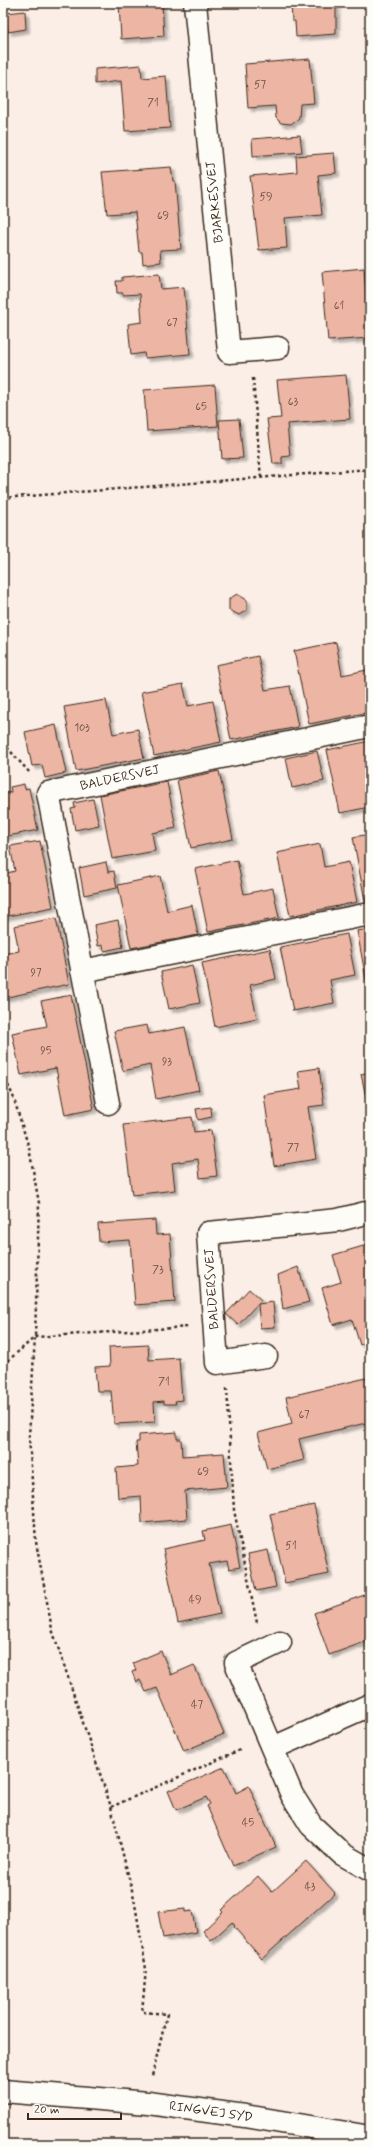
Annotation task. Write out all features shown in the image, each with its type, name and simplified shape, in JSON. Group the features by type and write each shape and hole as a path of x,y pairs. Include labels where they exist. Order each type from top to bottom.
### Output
{"street":[{"name":"BJARKESVEJ","path":"195,3 229,352 278,348"},
{"name":"BALDERSVEJ","path":"48,793 370,726"},
{"path":"48,793 108,1103"},
{"path":"82,970 370,914"},
{"name":"BALDERSVEJ","path":"217,1362 208,1233 338,1220 370,1212"},
{"path":"217,1362 266,1356"},
{"path":"272,1646 236,1663 292,1794 311,1825 342,1854 370,1870"},
{"path":"273,1748 370,1705"},
{"name":"RINGVEJ SYD","path":"3,2091 148,2103 245,2116 370,2137"}],"path":[{"path":"251,350 261,479"},
{"path":"4,498 261,479 370,469"},
{"path":"3,485 3,503"},
{"path":"3,743 48,793"},
{"path":"3,1074 13,1096 29,1148 39,1203 35,1337 29,1436 36,1542 52,1629 111,1807 134,1898 146,1969 142,2012 167,2014 154,2063 148,2103"},
{"path":"3,1365 35,1337 214,1325"},
{"path":"217,1362 226,1384 234,1510 272,1646"},
{"path":"111,1807 256,1743 273,1748"}],"building":[{"path":"119,3 162,3 164,36 121,39"},
{"path":"291,3 336,3 336,34 296,37 295,21 292,21"},
{"path":"25,11 26,29 8,32 6,13"},
{"path":"310,59 314,103 300,104 299,118 291,124 281,123 276,118 275,106 248,108 245,64"},
{"path":"141,65 142,78 166,76 170,128 125,131 121,81 95,84 95,69"},
{"path":"300,135 302,152 253,156 252,139"},
{"path":"334,153 336,173 318,175 322,215 285,218 287,248 259,250 250,176 297,172 296,156"},
{"path":"171,167 173,181 175,181 181,249 160,250 161,262 143,264 142,252 139,252 135,212 107,214 102,172"},
{"path":"364,268 369,338 328,341 322,272"},
{"path":"159,274 161,289 184,287 190,354 145,358 144,353 131,355 128,324 142,322 140,294 123,295 123,293 117,293 116,281 122,281 122,277"},
{"path":"346,375 350,419 287,424 290,456 282,457 282,464 273,464 267,419 281,418 277,380"},
{"path":"215,385 218,426 147,431 144,390"},
{"path":"239,419 243,458 222,459 219,420"},
{"path":"237,594 247,600 247,610 239,615 229,610 229,599"},
{"path":"336,642 342,675 367,670 370,683 370,712 309,724 294,651"},
{"path":"258,656 265,690 290,686 298,727 231,740 216,665"},
{"path":"183,684 188,706 213,701 221,742 154,756 141,692"},
{"path":"106,700 113,734 138,729 144,758 76,771 64,707"},
{"path":"56,725 66,773 45,778 42,765 32,766 25,732"},
{"path":"370,741 370,807 340,813 327,750"},
{"path":"317,751 324,781 292,788 286,758"},
{"path":"219,771 233,839 191,848 177,780"},
{"path":"167,782 176,828 152,833 155,851 112,859 100,795"},
{"path":"24,784 25,789 29,788 38,830 3,837 3,794 11,792 10,787"},
{"path":"93,799 99,825 75,830 71,809 75,808 74,803"},
{"path":"370,834 370,900 365,901 353,837"},
{"path":"40,841 53,907 3,917 3,874 15,871 10,846"},
{"path":"320,844 324,867 349,862 357,902 290,916 277,853"},
{"path":"237,860 244,894 273,888 279,918 208,932 195,869"},
{"path":"106,862 108,872 114,871 117,888 84,895 79,868"},
{"path":"160,876 167,911 192,905 198,935 131,948 118,885"},
{"path":"56,918 69,984 3,998 3,954 19,951 14,926"},
{"path":"118,920 123,947 104,951 103,945 98,946 94,925"},
{"path":"370,929 370,995 369,995 357,931"},
{"path":"347,934 355,975 330,980 334,1003 293,1011 280,947"},
{"path":"270,949 276,979 250,985 257,1018 215,1027 202,963"},
{"path":"192,965 200,1003 169,1009 161,972"},
{"path":"71,995 94,1109 65,1115 56,1068 21,1075 12,1033 47,1026 41,1001"},
{"path":"147,1025 149,1034 185,1027 199,1090 156,1099 150,1065 123,1071 114,1031"},
{"path":"319,1068 324,1105 308,1107 316,1159 274,1166 264,1095 301,1089 298,1071"},
{"path":"370,1072 370,1116 361,1074"},
{"path":"211,1107 212,1117 198,1120 196,1109"},
{"path":"192,1117 194,1132 211,1130 217,1176 200,1178 198,1159 172,1163 175,1190 132,1195 123,1125"},
{"path":"155,1220 156,1235 170,1234 175,1302 135,1305 130,1240 99,1242 98,1224"},
{"path":"370,1244 370,1342 360,1345 352,1319 333,1325 322,1288 341,1282 333,1255"},
{"path":"298,1267 309,1302 283,1309 278,1275"},
{"path":"249,1289 261,1300 238,1325 226,1314"},
{"path":"273,1302 275,1327 260,1328 258,1304"},
{"path":"148,1345 149,1360 179,1358 182,1400 175,1401 176,1404 164,1404 164,1401 154,1402 155,1422 114,1424 111,1391 97,1391 95,1367 110,1366 109,1347"},
{"path":"366,1378 370,1397 370,1422 299,1439 304,1460 267,1469 258,1433 292,1424 286,1397"},
{"path":"177,1432 177,1439 181,1439 182,1456 224,1453 227,1487 185,1491 187,1519 142,1523 141,1496 118,1498 116,1468 138,1466 136,1442 139,1442 139,1435"},
{"path":"314,1505 329,1574 285,1583 270,1514"},
{"path":"231,1525 240,1567 229,1569 227,1561 209,1564 220,1614 178,1623 163,1549 205,1540 203,1531"},
{"path":"268,1550 276,1587 256,1591 248,1554"},
{"path":"370,1593 370,1640 329,1655 314,1613"},
{"path":"161,1651 171,1675 194,1665 224,1734 184,1751 157,1688 146,1692 140,1680 136,1682 132,1672 136,1670 133,1663"},
{"path":"224,1767 236,1793 249,1786 276,1847 233,1866 207,1806 210,1804 206,1797 176,1810 168,1791"},
{"path":"306,1861 335,1893 262,1959 234,1927 235,1926 232,1922 211,1941 203,1931 223,1912 221,1910 258,1876 272,1892"},
{"path":"185,1909 185,1912 192,1911 196,1932 163,1938 158,1912"}]}
